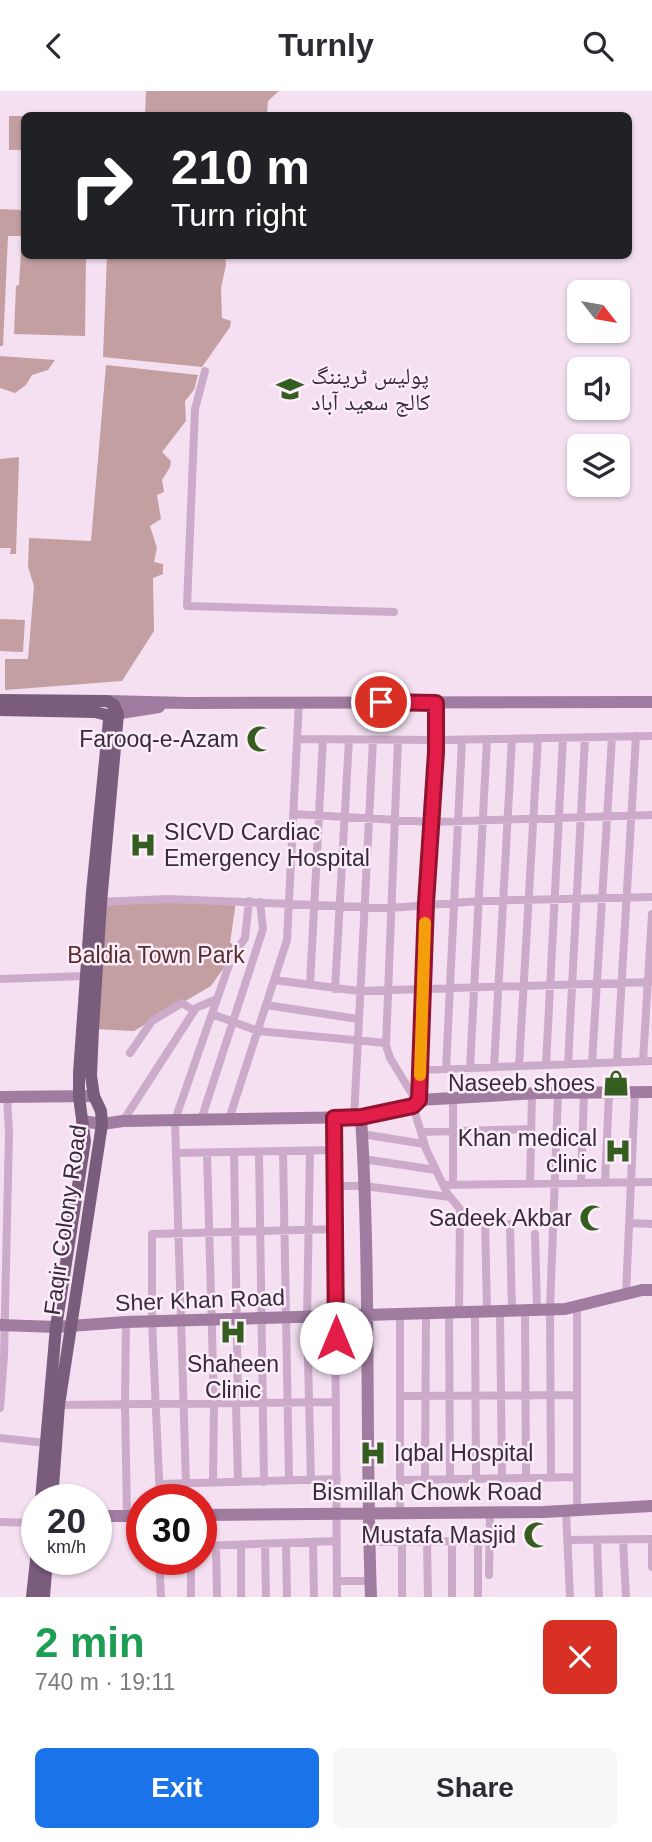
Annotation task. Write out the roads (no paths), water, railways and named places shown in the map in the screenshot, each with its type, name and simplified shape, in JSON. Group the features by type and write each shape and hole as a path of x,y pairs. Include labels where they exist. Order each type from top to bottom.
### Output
{"main road":[{"path":"0,700 107,701 114,705 113,715 90,711 0,710"},
{"name":"Faqir Colony Road","path":"53,1484 59,1405 102,1124 101,1111 94,1096 92,1076 96,902 109,727 113,715"},
{"name":"Faqir Colony Road","path":"42,1484 56,1327 85,1141 79,1097 85,976 96,902"},
{"path":"32,1597 34,1575"},
{"path":"44,1597 46,1575"}],"street":[{"path":"205,371 195,409 187,607 394,612"},
{"path":"107,701 652,702"},
{"path":"229,1119 287,940 299,701"},
{"path":"113,715 187,703"},
{"path":"436,703 420,1070 416,1103 424,1144 443,1185 460,1209 449,1396 450,1479"},
{"path":"617,1062 636,736"},
{"path":"297,739 462,740 652,736"},
{"path":"568,1064 585,737"},
{"path":"592,1063 612,737"},
{"path":"519,1066 538,738"},
{"path":"546,1065 563,738"},
{"path":"310,985 323,739"},
{"path":"335,989 349,739"},
{"path":"470,1068 487,739"},
{"path":"494,1067 512,739"},
{"path":"371,1597 367,1513 364,1186 362,1134 357,1117 359,991 373,740"},
{"path":"398,740 386,1043 390,1058 416,1103"},
{"path":"446,1069 462,740"},
{"path":"293,814 432,822 652,815"},
{"path":"96,902 168,899 391,908 426,903 652,897"},
{"path":"248,901 244,938 231,958 175,1121 186,1484 337,1479"},
{"path":"201,1119 263,929 260,902"},
{"path":"420,1070 648,1061 652,914"},
{"path":"0,979 85,976"},
{"path":"274,980 359,991 650,982"},
{"path":"123,1121 196,1008 217,999"},
{"path":"130,1053 152,1021 182,1003 194,1011"},
{"path":"266,1005 358,1019"},
{"path":"212,1014 258,1031 386,1043"},
{"path":"626,1294 635,1092"},
{"path":"82,1121 102,1124 123,1121 357,1117 416,1103 453,1098 652,1092"},
{"path":"551,1477 551,1310 558,1093"},
{"path":"581,1183 584,1093"},
{"path":"604,1182 608,1093"},
{"path":"530,1184 532,1094"},
{"path":"0,1408 4,1097 94,1096"},
{"path":"453,1098 453,1185"},
{"path":"334,1118 337,1597"},
{"path":"421,1132 531,1129"},
{"path":"362,1134 424,1144"},
{"path":"176,1153 335,1150"},
{"path":"283,1151 289,1481"},
{"path":"310,1151 307,1318 311,1480"},
{"path":"234,1152 238,1482"},
{"path":"259,1152 264,1482"},
{"path":"207,1153 215,1405 213,1483"},
{"path":"363,1159 436,1170"},
{"path":"443,1185 652,1182"},
{"path":"335,1186 364,1186 450,1197"},
{"path":"485,1217 525,1395 526,1478"},
{"path":"630,1223 652,1224"},
{"path":"502,1478 501,1396 510,1224"},
{"path":"160,1484 152,1321 152,1234 335,1229"},
{"path":"476,1478 475,1396 535,1234"},
{"name":"Sher Khan Road","path":"2,1325 56,1327 152,1321 551,1310 652,1290"},
{"path":"570,1597 567,1541 577,1477 577,1306"},
{"path":"400,1315 400,1512"},
{"path":"425,1479 426,1315"},
{"path":"126,1322 126,1484"},
{"path":"400,1396 577,1395"},
{"path":"59,1405 336,1402"},
{"path":"0,1438 45,1443"},
{"path":"400,1480 577,1477"},
{"name":"Bismillah Chowk Road","path":"217,1515 571,1511 652,1506"},
{"path":"489,1576 490,1512"},
{"path":"0,1522 21,1523"},
{"path":"567,1541 652,1539"},
{"path":"597,1540 599,1597"},
{"path":"623,1540 626,1597"},
{"path":"217,1545 337,1541"},
{"path":"368,1542 490,1541"},
{"path":"313,1542 314,1597"},
{"path":"401,1542 402,1597"},
{"path":"427,1542 428,1597"},
{"path":"452,1542 452,1597"},
{"path":"478,1542 478,1597"},
{"path":"286,1544 287,1597"},
{"path":"240,1545 241,1597"},
{"path":"265,1545 266,1597"},
{"path":"652,1546 652,1567"},
{"path":"160,1575 161,1597"},
{"path":"191,1575 191,1597"},
{"path":"216,1575 216,1597"},
{"path":"337,1581 370,1580"}],"place":[{"name":"پولیس ٹریننگ کالج سعید آباد","path":"290,389"},
{"name":"Farooq-e-Azam","path":"260,739"},
{"name":"SICVD Cardiac Emergency Hospital","path":"143,845"},
{"name":"Naseeb shoes","path":"616,1083"},
{"name":"Khan medical clinic","path":"618,1151"},
{"name":"Sadeek Akbar","path":"593,1218"},
{"name":"Shaheen Clinic","path":"233,1332"},
{"name":"Iqbal Hospital","path":"373,1453"},
{"name":"Mustafa Masjid","path":"537,1535"}],"park label":[{"name":"Baldia Town Park","path":"156,955"}]}
